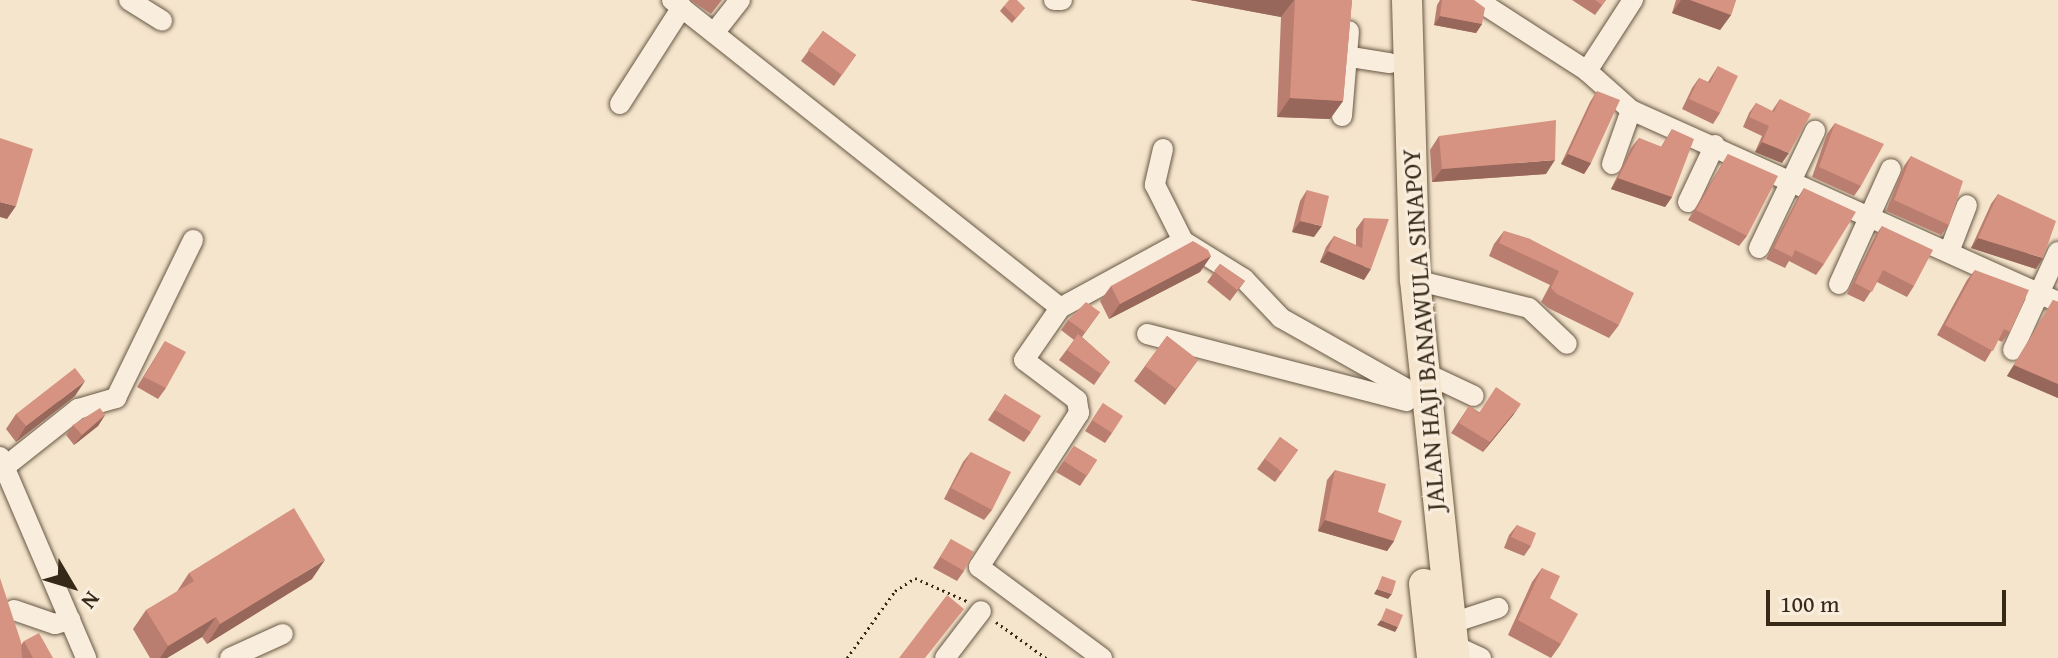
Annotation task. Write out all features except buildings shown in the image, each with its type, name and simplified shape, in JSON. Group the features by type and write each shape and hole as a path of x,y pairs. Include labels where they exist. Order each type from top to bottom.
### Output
{"highway":[{"name":"JALAN HAJI BANAWULA SINAPOY","path":"1387,0 1411,387 1447,646"},
{"name":"JALAN HAJI BANAWULA SINAPOY","path":"1407,0 1415,280 1411,387"}],"street":[{"path":"129,0 162,21"},
{"path":"714,33 740,0"},
{"path":"1054,0 1062,0"},
{"path":"1477,0 1587,71 1631,110 1791,179 2058,302"},
{"path":"1587,71 1633,0"},
{"path":"620,104 676,2 1060,308"},
{"path":"1342,116 1351,57 1349,31"},
{"path":"1351,57 1390,63"},
{"path":"1612,164 1631,110"},
{"path":"1759,248 1815,131"},
{"path":"1688,202 1715,145"},
{"path":"1163,149 1155,185 1183,241 1244,279 1281,318 1411,387"},
{"path":"1839,284 1891,169"},
{"path":"1949,252 1967,205"},
{"path":"86,658 3,462 78,409 116,398 193,240"},
{"path":"1102,658 979,567 1004,521 1079,413 1077,400 1024,360 1060,308 1183,241"},
{"path":"2013,350 2058,252"},
{"path":"1415,280 1529,308 1567,344"},
{"path":"1147,334 1411,387 1474,396"},
{"path":"1447,646 1498,608"},
{"path":"14,610 55,624 70,620"},
{"path":"945,658 981,611"},
{"path":"230,658 283,634"},
{"path":"1447,646 1481,658"}],"path":[{"path":"847,658 895,591 915,578 981,611 1046,658"}]}
